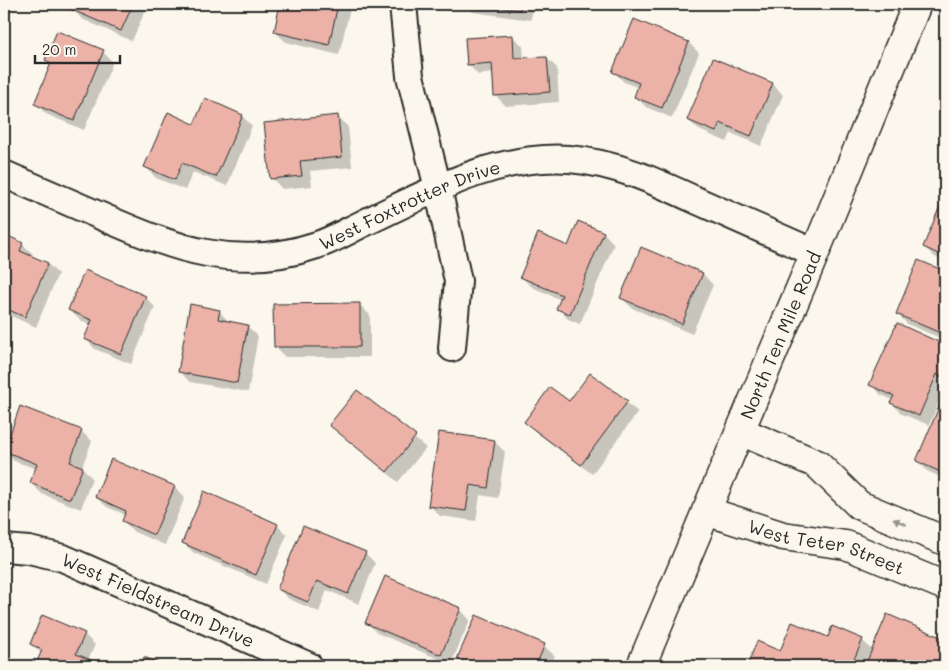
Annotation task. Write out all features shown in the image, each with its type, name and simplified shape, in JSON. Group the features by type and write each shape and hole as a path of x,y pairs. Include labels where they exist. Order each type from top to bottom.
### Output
{"main road":[{"name":"North Ten Mile Road","path":"641,666 815,253 917,4"},
{"path":"740,431 817,464 860,505 945,541"},
{"name":"West Teter Street","path":"706,511 783,536 846,545 945,586"}],"street":[{"path":"403,4 410,76 438,188 458,281 452,348"},
{"name":"West Foxtrotter Drive","path":"4,174 157,240 188,250 221,255 253,256 277,254 318,245 438,188 503,165 534,160 567,159 599,163 632,171 815,253"},
{"name":"West Fieldstream Drive","path":"4,548 29,550 63,558 309,666"}],"building":[{"path":"73,4 133,4 121,31 70,9"},
{"path":"280,4 338,4 329,45 274,32"},
{"path":"473,4 521,4 520,10"},
{"path":"634,19 689,42 662,108 634,97 639,83 612,72"},
{"path":"57,31 104,50 74,121 34,104 51,63 45,60"},
{"path":"513,35 514,58 547,57 550,92 494,96 492,63 467,65 465,38"},
{"path":"713,58 773,83 751,136 720,123 716,132 687,120"},
{"path":"205,98 243,115 216,177 182,163 175,180 144,167 168,112 194,124"},
{"path":"338,115 342,157 300,161 302,176 270,179 264,123"},
{"path":"945,194 945,257 923,247"},
{"path":"578,221 604,232 570,314 556,309 562,295 520,277 538,233 568,246"},
{"path":"4,234 23,243 20,251 48,263 25,317 4,308"},
{"path":"641,247 703,273 682,324 620,298"},
{"path":"918,260 945,271 945,335 896,314"},
{"path":"85,270 146,296 121,354 84,339 92,320 68,310"},
{"path":"360,303 360,347 274,347 273,304"},
{"path":"190,304 220,310 218,319 248,325 237,383 178,372"},
{"path":"897,323 945,345 944,378 937,374 919,416 890,403 894,396 869,385"},
{"path":"590,373 628,401 581,465 524,422 550,387 569,401"},
{"path":"357,390 416,436 387,472 329,425"},
{"path":"942,400 945,402 945,474 916,461"},
{"path":"20,406 82,430 70,462 83,467 70,499 30,483 37,464 4,451"},
{"path":"439,432 495,440 488,488 470,485 466,511 428,506"},
{"path":"111,459 175,486 154,535 122,521 126,511 95,497"},
{"path":"204,491 278,524 256,575 182,543"},
{"path":"303,526 366,552 348,594 317,581 308,602 277,589"},
{"path":"385,576 461,608 441,655 365,623"},
{"path":"887,614 945,639 945,666 865,666"},
{"path":"42,615 85,633 76,654 106,666 35,666 42,650 30,644"},
{"path":"476,615 545,644 536,666 474,666 457,659"},
{"path":"792,622 828,637 832,626 863,639 851,666 747,666 757,641 780,651"},
{"path":"144,657 166,666 140,666"}]}
